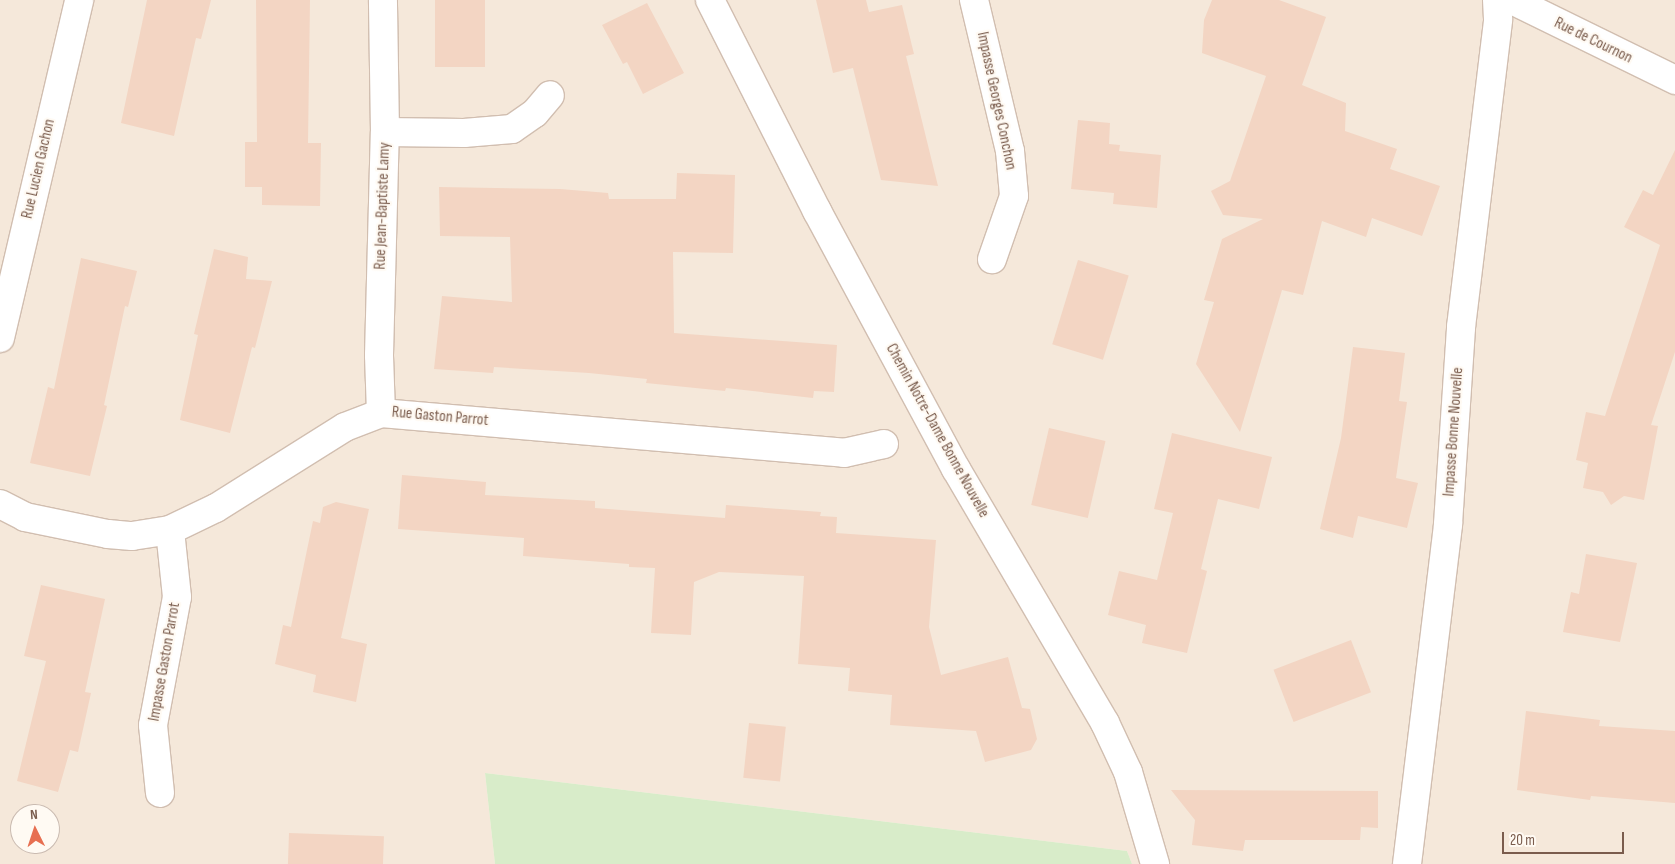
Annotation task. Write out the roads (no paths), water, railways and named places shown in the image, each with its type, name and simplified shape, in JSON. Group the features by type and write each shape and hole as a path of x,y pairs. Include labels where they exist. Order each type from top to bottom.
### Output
{"street":[{"name":"Rue Lucien Gachon","path":"0,338 79,0"},
{"name":"Rue Jean-Baptiste Lamy","path":"381,413 379,355 385,132 383,0"},
{"name":"Chemin Notre-Dame Bonne Nouvelle","path":"710,0 817,211 956,469 1105,723 1128,772 1155,864"},
{"name":"Impasse Georges Conchon","path":"974,0 1010,151 1014,196 992,259"},
{"name":"Impasse Bonne Nouvelle","path":"1407,864 1448,524 1461,327 1498,19 1497,0"},
{"name":"Rue de Cournon","path":"1512,0 1675,80"},
{"path":"385,132 464,133 512,129 535,113 550,95"},
{"name":"Rue Gaston Parrot","path":"0,504 25,517 108,534 132,536 170,530 216,508 345,427 381,413 844,453 884,444"},
{"name":"Impasse Gaston Parrot","path":"160,793 153,725 177,597 170,530"}]}
